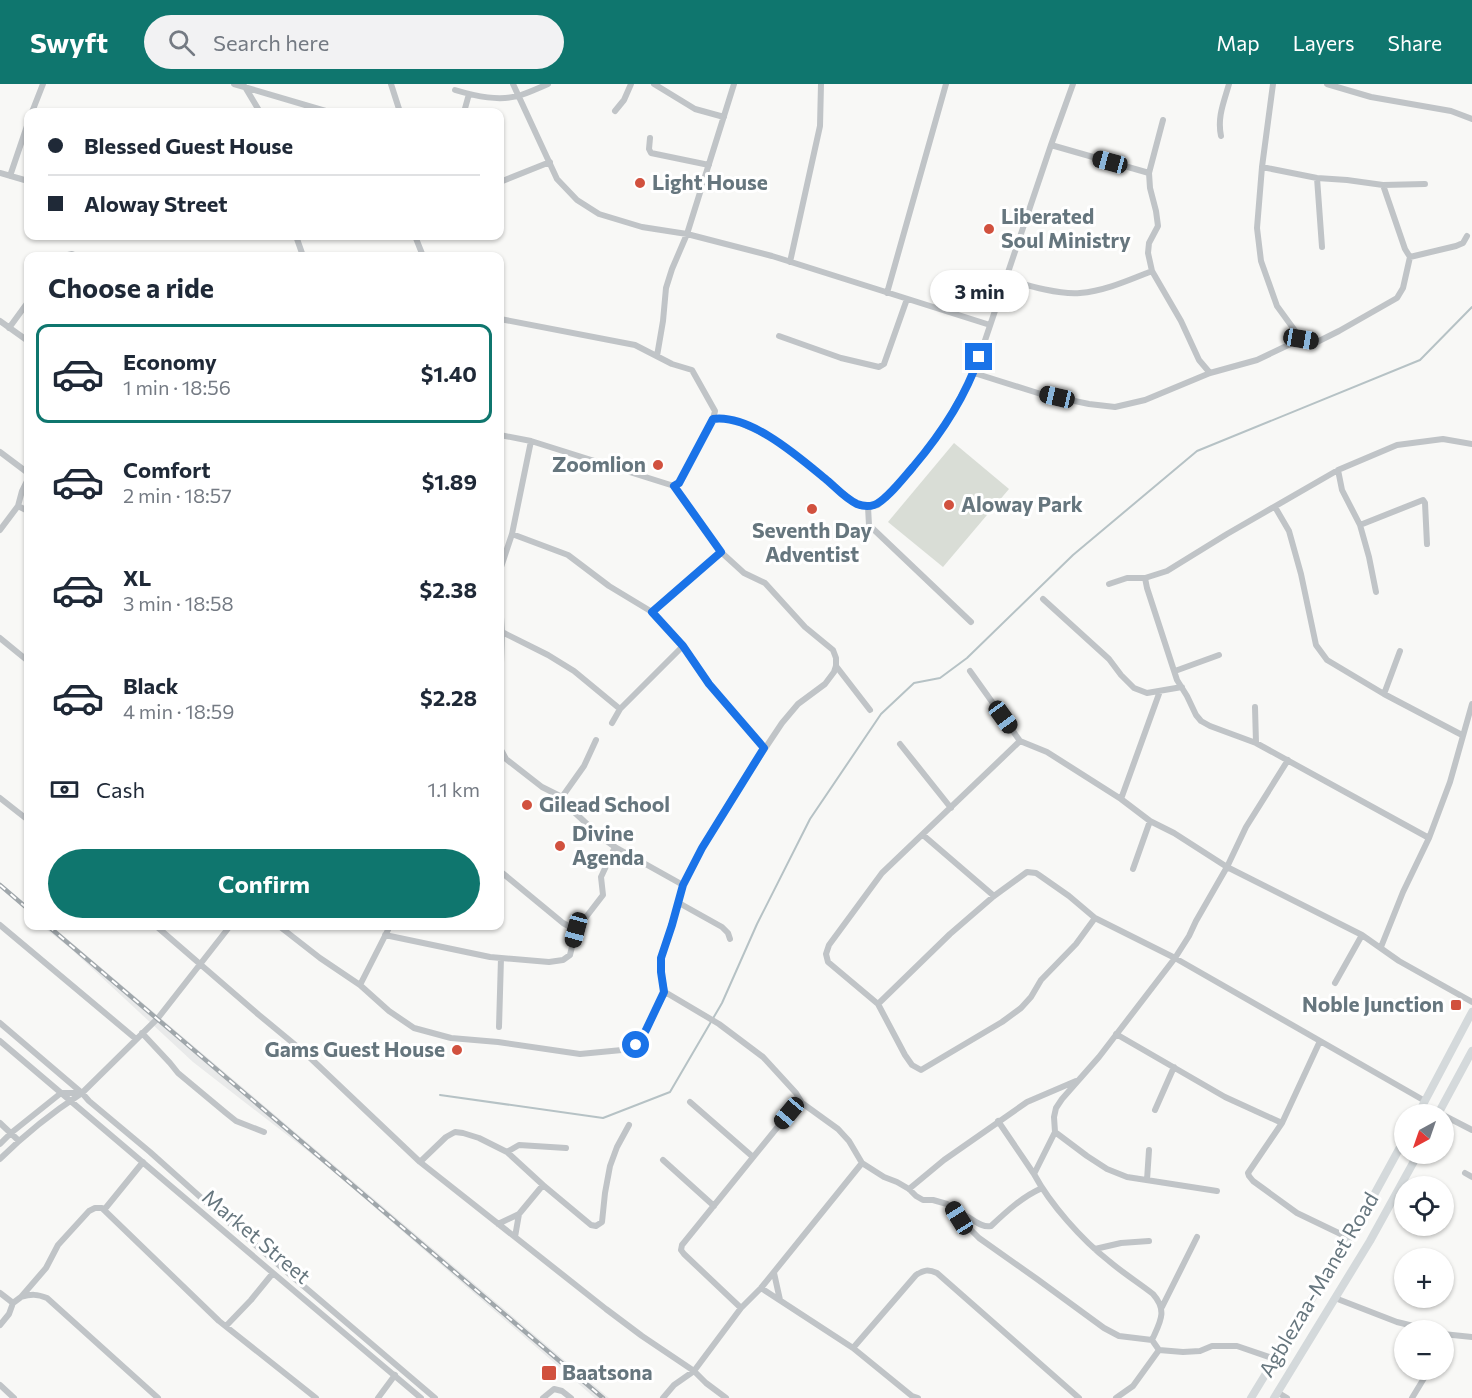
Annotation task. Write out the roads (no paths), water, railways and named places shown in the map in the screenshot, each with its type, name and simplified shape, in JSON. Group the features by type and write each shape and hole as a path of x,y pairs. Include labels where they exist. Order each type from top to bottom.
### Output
{"main road":[{"path":"1423,1104 1472,1012"},
{"path":"1446,1104 1472,1051"},
{"name":"Agblezaa-Manet Road","path":"1251,1398 1349,1238 1394,1158"},
{"name":"Agblezaa-Manet Road","path":"1276,1395 1370,1241 1412,1164"}],"street":[{"path":"34,108 43,84"},
{"path":"234,84 244,85 316,108"},
{"path":"391,84 399,108"},
{"path":"513,84 556,179 577,200 599,214 642,227 687,234 790,262 990,325"},
{"path":"455,90 484,98 519,96 548,84"},
{"path":"615,111 632,84"},
{"path":"654,84 695,109 724,117"},
{"path":"657,356 666,288 687,234 734,84"},
{"path":"790,262 819,126 821,84"},
{"path":"887,293 946,84"},
{"path":"713,419 723,418 736,421 769,436 855,503 868,507 878,505 928,449 946,423 974,373 1073,84"},
{"path":"1221,136 1219,124 1229,84"},
{"path":"1273,84 1262,166 1257,228 1261,261 1277,306 1301,339"},
{"path":"1326,84 1371,97 1451,111 1472,119"},
{"path":"244,85 258,108"},
{"path":"465,108 469,94"},
{"path":"1163,120 1149,172 1158,226 1149,243 1148,253 1152,271 1182,321 1199,360 1210,373"},
{"path":"10,176 24,135"},
{"path":"650,138 651,153 709,165"},
{"path":"1051,145 1149,172"},
{"path":"504,180 550,162"},
{"path":"1262,166 1317,178 1383,185 1425,184"},
{"path":"0,173 24,180"},
{"path":"1317,178 1322,247"},
{"path":"974,373 1041,394 1089,404 1115,406 1144,400 1210,373 1257,360 1301,339 1317,342 1397,298 1403,288 1410,257 1405,249 1383,185"},
{"path":"1410,257 1456,246 1463,243 1467,236"},
{"path":"1005,279 1048,290 1078,294 1103,289 1152,271"},
{"path":"779,336 841,358 879,367 884,364 907,299"},
{"path":"9,328 24,307"},
{"path":"504,320 634,345 672,364 692,370 715,411 679,483 674,486"},
{"path":"0,321 24,338"},
{"path":"284,930 414,1028 452,1038 580,1054 622,1050 636,1045 646,1030 664,992 661,958 683,885 702,848 782,723 798,704 825,684 834,672 836,658 833,650 805,627 765,583 744,573 721,552 674,486 531,441 504,436"},
{"path":"1109,584 1127,578 1145,578 1167,571 1338,470 1396,445 1443,439 1472,444"},
{"path":"504,559 513,534 531,441"},
{"path":"0,452 24,470"},
{"path":"1338,470 1342,490 1360,525 1376,592"},
{"path":"0,530 18,506 24,487"},
{"path":"1360,525 1423,500 1427,544"},
{"path":"18,506 24,509"},
{"path":"868,507 869,525 971,622"},
{"path":"1275,507 1289,531 1316,645 1327,660 1384,694 1462,735"},
{"path":"513,534 568,555 609,586 652,612 683,646 709,684 764,748"},
{"path":"652,612 721,552"},
{"path":"1145,578 1177,680 1201,721 1256,743 1429,838"},
{"path":"1043,599 1109,659 1134,688 1147,693 1182,687"},
{"path":"504,633 574,671 620,709"},
{"path":"0,638 24,658"},
{"path":"612,723 620,709 683,646"},
{"path":"1384,694 1400,651"},
{"path":"1175,672 1219,655"},
{"path":"836,666 870,710"},
{"path":"970,671 1020,741 1047,752 1121,799 1150,821 1194,845 1227,867 1362,935 1400,961 1472,1002"},
{"path":"1121,799 1160,691"},
{"path":"1381,947 1403,892 1429,838 1450,782 1472,704"},
{"path":"1256,707 1256,743"},
{"path":"562,797 584,766 596,740"},
{"path":"1020,741 882,873 829,945 826,954 828,962 878,1004 905,1055 912,1065 921,1070 1002,1022 1020,1008 1031,997 1041,980 1076,944 1095,918"},
{"path":"900,744 951,808"},
{"path":"504,755 542,787 562,797 573,811 615,848 683,885"},
{"path":"1034,1174 1055,1131 1056,1108 1099,1057 1175,958 1227,867 1246,826 1288,760"},
{"path":"0,798 24,817"},
{"path":"1133,870 1150,821"},
{"path":"923,835 994,896"},
{"path":"385,935 501,958 549,962 563,960 570,955 576,930 603,895 601,877 615,848"},
{"path":"878,1004 950,934 994,896 1027,872 1036,873 1095,918 1175,958 1425,1101"},
{"path":"504,875 563,923 576,930"},
{"path":"678,903 722,927 730,939"},
{"path":"0,925 136,1039"},
{"path":"161,930 305,1053 420,1162 642,1336 693,1371 726,1398"},
{"path":"0,1159 19,1140 82,1093 158,1018 227,930"},
{"path":"360,985 388,930"},
{"path":"1335,983 1362,935"},
{"path":"499,1026 501,958"},
{"path":"664,992 719,1024 763,1057 796,1093 802,1104 838,1129 849,1141 862,1163 909,1189 923,1200 948,1204 979,1238 1104,1328 1119,1336 1152,1340 1159,1350"},
{"name":"Market Street","path":"0,1023 435,1398"},
{"path":"142,1034 178,1073 226,1113 236,1121 264,1132"},
{"path":"1116,1034 1225,1097 1282,1123"},
{"name":"Market Street","path":"0,1041 421,1398"},
{"path":"1320,1041 1282,1123 1248,1173 1253,1181 1292,1210 1349,1238"},
{"path":"1155,1110 1174,1067"},
{"path":"909,1189 998,1121 1027,1102 1079,1079"},
{"path":"0,1144 61,1093 69,1082"},
{"path":"61,1093 82,1093"},
{"path":"690,1102 753,1157"},
{"path":"741,1308 681,1250 682,1245 789,1113 802,1104"},
{"path":"998,1121 1042,1188 1065,1216 1108,1261 1154,1294 1159,1301 1162,1318 1152,1340"},
{"path":"1454,1121 1472,1130"},
{"path":"0,1124 19,1140"},
{"path":"420,1162 446,1137 455,1132 479,1138 507,1152 591,1225 599,1225 602,1222 612,1161 629,1125"},
{"path":"1055,1131 1107,1169 1127,1177 1217,1191"},
{"path":"507,1152 519,1145 566,1148"},
{"path":"1147,1180 1149,1150"},
{"path":"663,1160 714,1206"},
{"path":"104,1210 143,1162"},
{"path":"663,1398 674,1385 693,1371 741,1308 762,1288 862,1163"},
{"path":"1465,1173 1472,1177"},
{"path":"498,1224 519,1214 543,1185"},
{"path":"959,1218 966,1216 982,1226 991,1226 1010,1208 1042,1188"},
{"path":"0,1325 9,1314 13,1303 46,1268 58,1245 89,1210 95,1208 104,1210 226,1326 308,1395 316,1398"},
{"path":"515,1237 519,1214"},
{"path":"1161,1307 1197,1237"},
{"path":"1095,1249 1121,1243 1149,1241"},
{"path":"853,1348 916,1275 930,1270 937,1273 1079,1398"},
{"path":"774,1273 780,1301"},
{"path":"226,1326 273,1274"},
{"path":"762,1288 853,1348 912,1396 918,1398"},
{"path":"0,1293 13,1303"},
{"path":"21,1297 37,1294 47,1298 158,1398"},
{"path":"1335,1298 1394,1321"},
{"path":"1454,1335 1472,1337"},
{"path":"1159,1350 1183,1352 1200,1351 1212,1346 1237,1346 1275,1359"},
{"path":"1116,1398 1133,1386 1159,1350"},
{"path":"378,1398 395,1375"},
{"path":"1412,1398 1424,1380"},
{"path":"0,1385 14,1398"},
{"path":"543,1398 557,1389 571,1398"},
{"path":"1276,1395 1287,1398"}],"waterway":[{"path":"440,1095 603,1118 670,1092 722,1003 757,924 810,819 881,714 914,683 940,678 967,658 1073,555 1197,451 1420,360 1472,307"}],"railway":[{"path":"0,885 24,906"},
{"path":"53,930 603,1398"}],"place":[{"name":"Light House","path":"640,183"},
{"name":"Liberated Soul Ministry","path":"989,229"},
{"name":"Zoomlion","path":"658,465"},
{"name":"Aloway Park","path":"949,505"},
{"name":"Seventh Day Adventist","path":"812,509"},
{"name":"Gilead School","path":"527,805"},
{"name":"Divine Agenda","path":"560,846"},
{"name":"Noble Junction","path":"1456,1005"},
{"name":"Gams Guest House","path":"457,1050"},
{"name":"Baatsona","path":"549,1373"}]}
